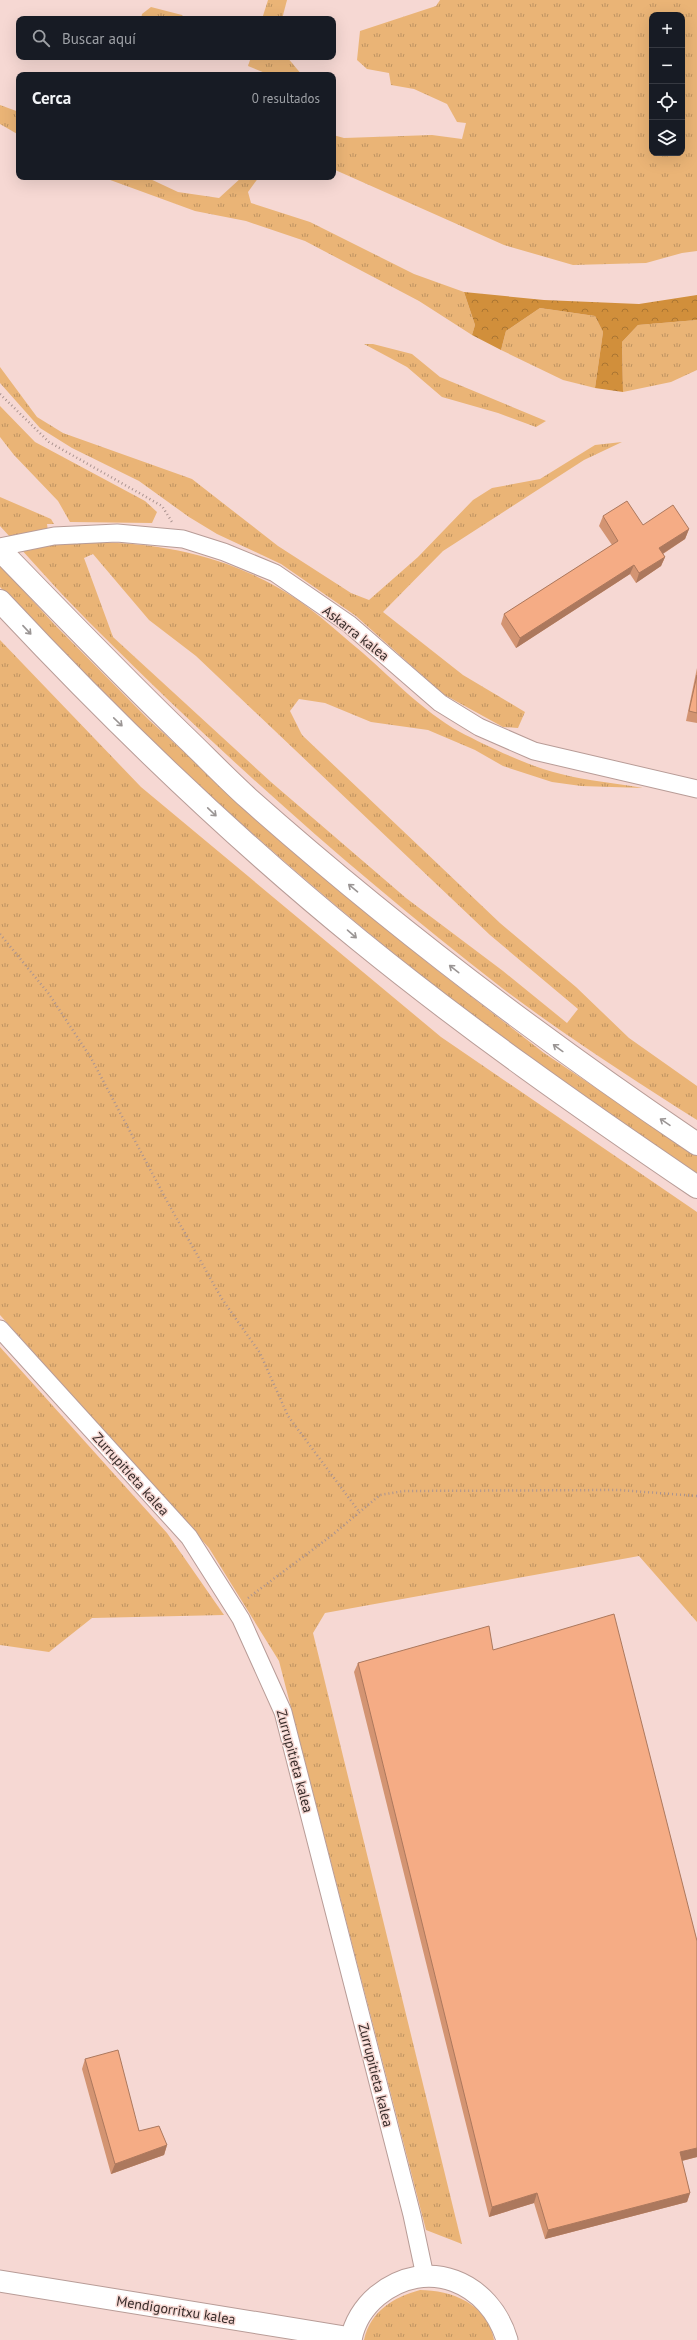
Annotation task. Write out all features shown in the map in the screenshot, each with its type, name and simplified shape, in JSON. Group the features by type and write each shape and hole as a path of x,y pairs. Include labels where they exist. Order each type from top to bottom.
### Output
{"highway":[{"path":"0,550 108,662 247,796 388,917 501,1006 600,1078 697,1144"},
{"path":"0,601 79,685 220,819 360,940 474,1031 573,1103 697,1188"}],"street":[{"name":"Askarra kalea","path":"0,547 54,536 117,533 183,539 224,552 275,573 349,624 440,703 479,727 534,752 697,789"},
{"name":"Zurrupitieta kalea","path":"0,1329 189,1537 241,1619 283,1712 412,2215 425,2276"},
{"path":"351,2339 358,2319 370,2302 386,2289 405,2280 425,2276 448,2278 468,2286 486,2300 500,2318 508,2340"},
{"name":"Mendigorritxu kalea","path":"0,2282 351,2339"}],"path":[{"path":"0,394 48,442 162,506 183,539"},
{"path":"0,934 49,994 91,1058 168,1203 222,1299 260,1353 288,1416 360,1513"},
{"path":"233,1606 254,1595 360,1513 380,1495 404,1491 619,1490 697,1496"}],"green space":[{"path":"268,0 287,0 283,16 263,16"},
{"path":"440,0 697,0 697,251 682,253 646,263 573,265 504,245 336,170 336,136 344,138 432,135 462,139 466,123 457,122 447,104 414,89 391,85 389,73 367,69 357,60 360,31 436,6"},
{"path":"151,7 182,16 142,16"},
{"path":"250,60 290,60 300,72 263,72 248,66"},
{"path":"0,105 16,111 16,133 0,124"},
{"path":"110,180 152,180 178,192 219,198 239,180 257,180 248,192 251,203 310,222 414,274 464,292 475,325 472,335 419,301 305,241 246,221 195,211"},
{"path":"464,292 544,300 639,304 697,295 697,320 638,325 622,342 623,392 595,388 603,332 595,316 540,308 506,331 501,350 472,335 475,325"},
{"path":"540,308 595,316 603,332 595,388 563,380 501,350 506,331"},
{"path":"697,320 697,370 671,382 623,392 622,342 638,325"},
{"path":"364,344 373,344 412,354 440,377 546,421 536,427 498,413 442,397 407,367"},
{"path":"0,367 37,417 63,433 192,479 278,546 351,593 369,600 418,557 473,500 492,488 540,479 595,445 622,442 584,460 443,551 383,612 463,675 525,712 518,728 503,727 443,694 356,616 281,564 217,534 189,517 139,481 72,448 40,428 0,383"},
{"path":"0,406 35,442 145,501 157,512 152,523 70,522 58,501 14,455 0,437"},
{"path":"0,497 51,519 54,524 47,524 50,545 114,543 147,546 179,551 241,569 270,583 305,605 357,648 419,704 446,724 460,732 510,756 549,771 643,788 581,786 552,782 503,766 475,750 428,730 371,722 325,703 299,699 290,711 302,735 500,923 576,987 629,1038 697,1086 697,1120 549,1023 449,947 346,861 246,773 149,681 75,608 0,526","holes":["93,554 149,620 196,656 490,935 578,1009 567,1023 503,971 406,898 271,782 113,637 84,558"]},
{"path":"0,565 54,624 149,720 280,839 428,963 544,1053 697,1156 697,1175 597,1108 538,1066 466,1011 326,898 191,778 62,652 0,587"},
{"path":"0,640 141,787 441,1037 697,1212 697,1622 639,1556 325,1613 313,1633 462,2244 426,2230 279,1661 209,1548 0,1315"},
{"path":"0,1347 167,1533 224,1615 92,1618 49,1652 0,1645"},
{"path":"420,2290 455,2296 476,2308 484,2317 494,2340 364,2340 372,2321 384,2307 392,2301"}],"building":[{"path":"627,501 643,525 673,505 689,529 659,548 665,557 639,573 634,565 520,638 504,614 618,541 603,516"},
{"path":"697,675 697,713 689,711"},
{"path":"614,1614 697,1941 697,2148 680,2152 690,2193 548,2230 537,2193 492,2207 358,1663 489,1626 493,1650"},
{"path":"118,2050 139,2131 159,2126 167,2145 115,2164 85,2059"}]}
